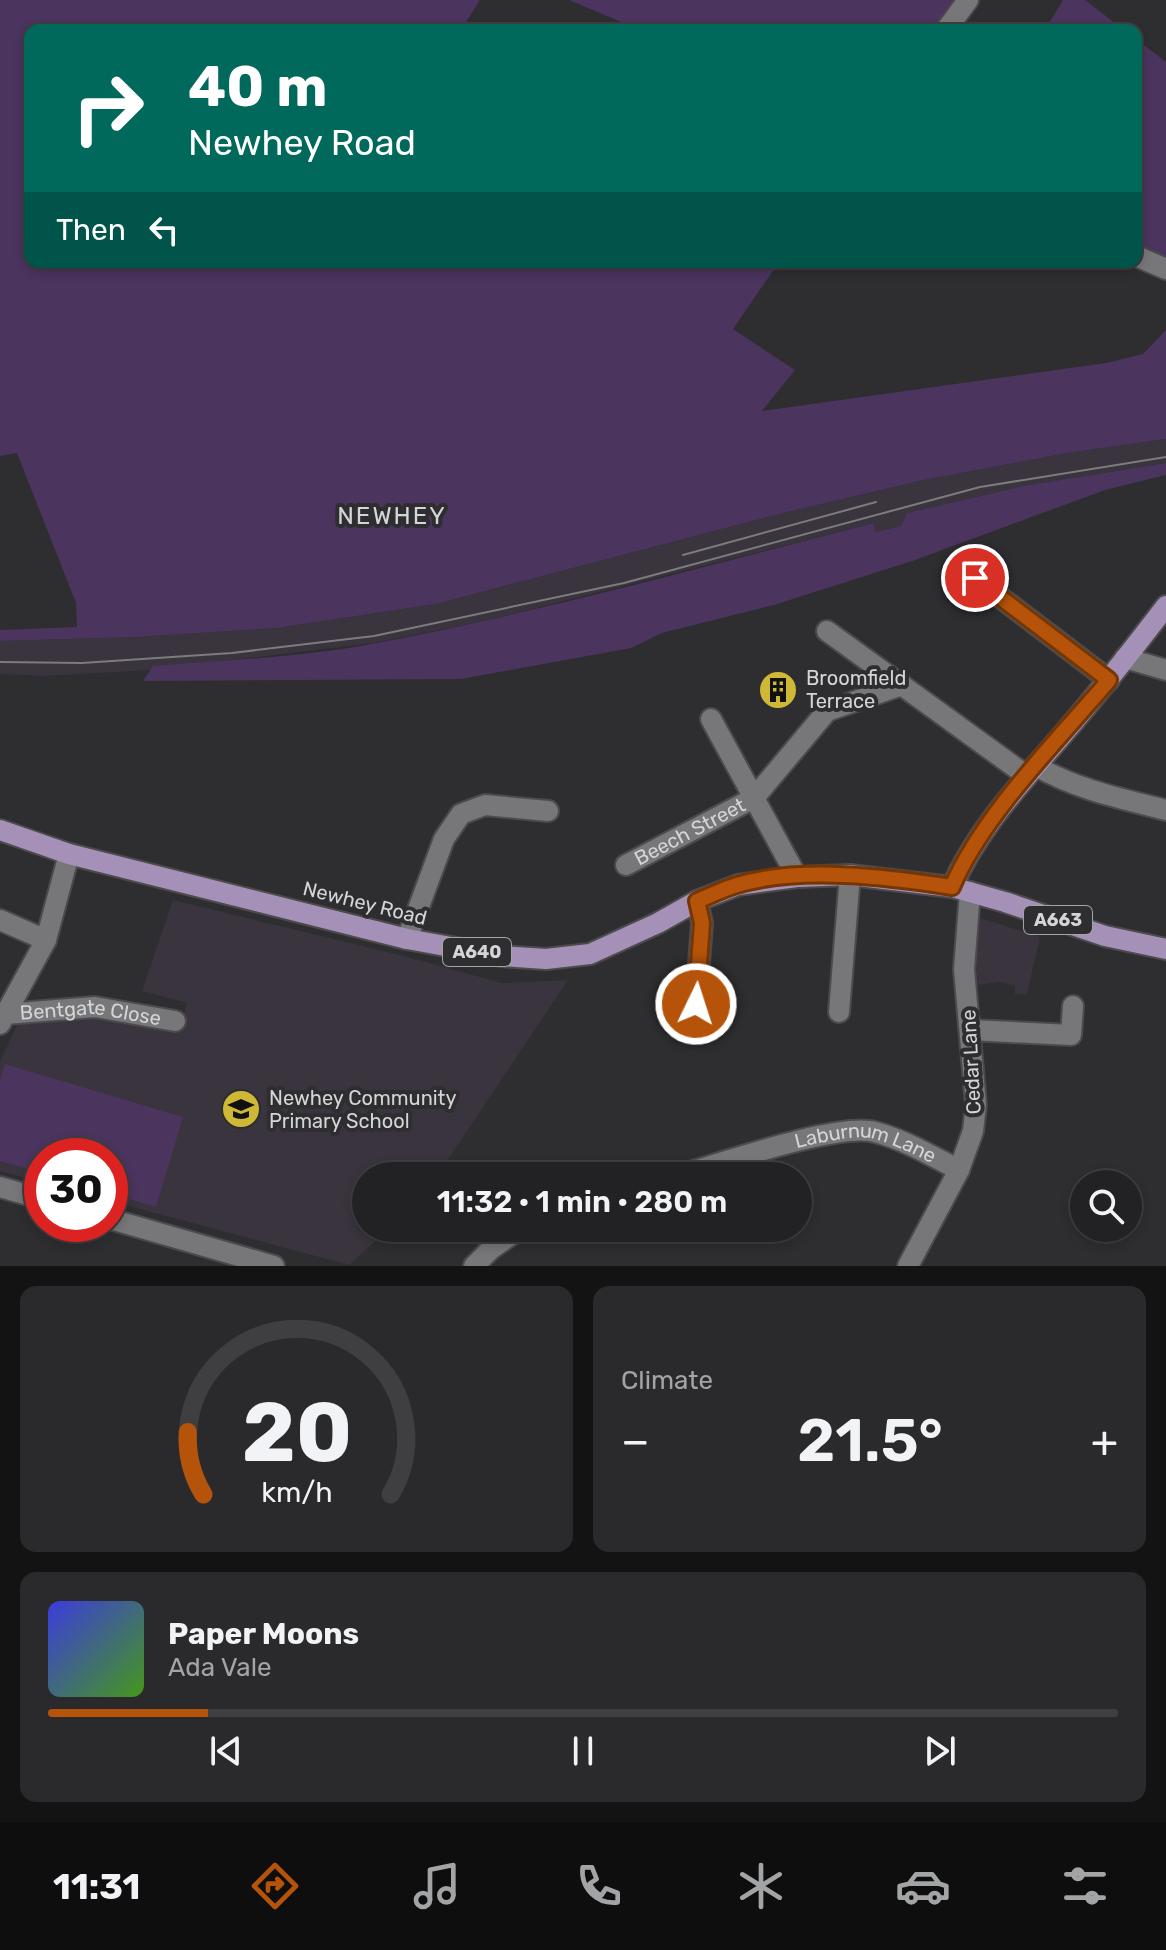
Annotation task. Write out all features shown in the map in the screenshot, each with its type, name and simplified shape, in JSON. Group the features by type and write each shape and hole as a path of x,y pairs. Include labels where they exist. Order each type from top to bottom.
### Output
{"main road":[{"path":"961,890 968,854 1031,771 1109,680 1166,606"},
{"name":"Newhey Road","path":"0,830 69,854 407,939 501,956 569,958 590,954 697,901 738,885 797,877 850,875 961,890"},
{"name":"A663","path":"961,890 1105,936 1166,949"}],"street":[{"path":"950,24 968,0"},
{"path":"1142,259 1166,269"},
{"path":"975,578 1109,680"},
{"path":"827,631 1031,771 1166,810"},
{"path":"1125,658 1166,670"},
{"path":"754,798 827,711 902,685"},
{"path":"711,719 797,877"},
{"name":"Beech Street","path":"626,865 754,798"},
{"path":"407,939 444,839 461,814 485,805 548,811"},
{"path":"3,1019 46,940 69,854"},
{"path":"839,1012 850,875"},
{"name":"Cedar Lane","path":"908,1266 959,1170 975,1119 961,890"},
{"path":"696,1004 702,923 697,901"},
{"path":"0,920 46,940"},
{"path":"970,1030 1071,1035 1073,1006"},
{"name":"Bentgate Close","path":"3,1019 95,1007 175,1021"},
{"name":"Laburnum Lane","path":"727,1162 842,1130 872,1131 959,1170"},
{"path":"0,1187 24,1194"},
{"path":"128,1224 274,1266"},
{"path":"474,1266 501,1242"}],"shaded area":[{"path":"0,0 480,0 465,24 24,24 24,268 775,268 733,329 795,370 762,411 1106,363 1143,354 1166,330 1166,439 1067,453 924,480 783,513 436,604 277,628 137,637 0,641 0,630 77,627 76,603 17,453 0,456"},
{"path":"569,0 958,0 941,24 626,24"},
{"path":"1063,0 1085,0 1116,24 1049,24"},
{"path":"1142,44 1166,62 1166,266 1142,255"},
{"path":"1166,439 1166,463 1023,486 907,513 901,526 875,532 874,523 480,622 374,643 151,670 44,676 0,674 0,641 137,637 277,628 436,604 783,513 924,480 1067,453"},
{"path":"1166,463 1166,475 1105,490 915,560 774,605 662,633 631,648 461,679 143,681 153,666 294,655 377,643 565,602 874,523 875,532 901,526 907,513 1023,486"},
{"name":"Newhey Community Primary School","path":"173,900 502,983 568,980 446,1162 352,1162 352,1242 374,1242 349,1265 128,1206 128,1138 24,1138 24,1177 0,1171 0,1061 18,1023 93,1017 178,1033 187,1003 142,991"},
{"path":"978,917 1040,937 1027,994 1015,994 1015,986 1000,982 978,985 972,940"},
{"path":"5,1064 183,1117 156,1207 128,1198 128,1138 24,1138 24,1168 0,1161 0,1080"}],"tram line":[{"path":"0,662 82,663 232,653 374,636 624,583 980,487 1166,457"},
{"path":"683,555 876,502"}],"place":[{"name":"Broomfield Terrace","path":"778,690"},
{"name":"Newhey Community Primary School","path":"241,1109"}],"district":[{"name":"NEWHEY","path":"392,516"}],"route":[{"path":"696,1004 702,923 697,901 738,885 797,877 850,875 952,887 961,864 984,832 1109,680 975,578"}]}
